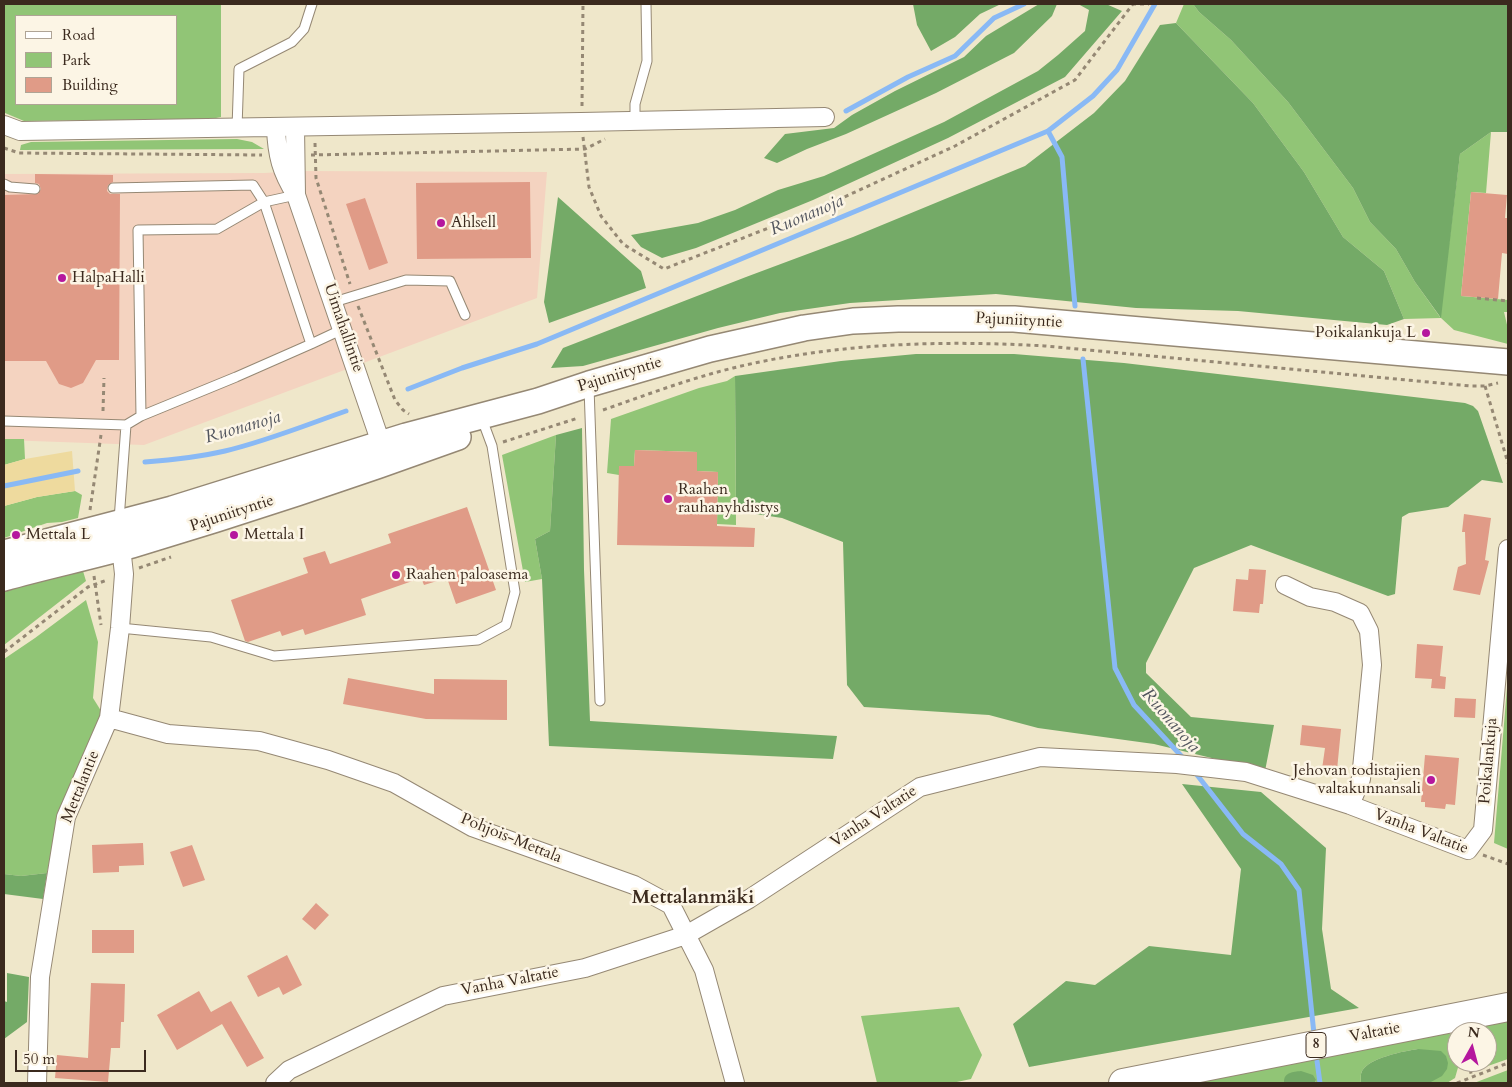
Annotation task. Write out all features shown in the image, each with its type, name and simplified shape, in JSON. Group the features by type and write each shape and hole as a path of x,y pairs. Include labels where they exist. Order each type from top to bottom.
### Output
{"highway":[{"name":"Valtatie","path":"1123,1083 1508,1007"}],"street":[{"path":"4,125 20,131 608,122 824,116"},
{"name":"Uimahallintie","path":"295,127 296,194"},
{"name":"Uimahallintie","path":"276,128 278,155 282,170 296,194 384,453"},
{"name":"Pajuniityntie","path":"4,553 384,453 486,429 538,401 682,356 756,337 853,321 1014,319 1504,373"},
{"name":"Pajuniityntie","path":"4,578 93,555 214,520 384,453"},
{"name":"Mettalantie","path":"37,1083 40,976 66,817 109,718 120,628 124,574 118,522"},
{"name":"Poikalankuja","path":"1468,850 1482,830 1508,549"},
{"path":"1285,585 1310,597 1335,602 1360,613 1369,631 1372,665 1367,700 1365,745 1360,779 1350,805"},
{"name":"Pohjois-Mettala","path":"109,718 168,734 259,741 328,760 394,783 472,827 634,885 671,905 704,970 736,1083"},
{"name":"Vanha Valtatie","path":"275,1083 289,1070 443,996 585,968 686,935 749,899 920,786 1040,757 1177,764 1246,772 1350,805 1468,850"}],"lane":[{"path":"237,128 239,69 292,42 304,29 312,4"},
{"path":"636,121 635,104 647,61 646,4"},
{"path":"4,184 10,187 35,189"},
{"path":"113,188 253,185 264,202 311,344"},
{"path":"141,416 138,230 217,228 264,202 296,194"},
{"path":"334,302 406,280 450,281 464,315"},
{"path":"4,421 126,425 141,416 236,377 343,328"},
{"path":"589,384 600,701"},
{"path":"118,522 126,425"},
{"path":"120,628 211,637 274,656 478,640 506,625 515,592 486,429"}],"path":[{"path":"584,4 581,122 589,187 601,216 623,244 664,270 836,201 955,146 1075,80 1132,4 1149,4"},
{"path":"296,155 585,149 607,138 608,122"},
{"path":"4,148 19,153 278,155"},
{"path":"1477,298 1508,301"},
{"path":"486,429 591,414 697,378 734,368 843,349 932,343 1002,343 1046,346 1470,386 1485,386 1504,373"},
{"path":"91,530 90,511 102,424 104,378"},
{"path":"1485,386 1508,463"},
{"path":"4,652 88,587 180,554"},
{"path":"93,555 95,585"},
{"name":"Vanha Valtatie","path":"1468,850 1508,864"},
{"path":"1457,1083 1508,1063"},
{"path":"1471,1072 1472,1077"}],"shaded area":[{"path":"300,171 547,172 537,298 144,445 4,440 4,174 264,173"}],"green space":[{"path":"4,4 221,4 221,117 211,119 24,121 5,113"},
{"path":"913,4 1001,4 980,14 955,37 931,51 917,25"},
{"path":"1039,4 1057,4 1052,16 1014,53 936,93 777,163 764,158 785,134 834,128 852,115 895,91 964,57 986,36"},
{"path":"1078,4 1106,4 1122,11 1065,77 948,138 813,200 696,248 662,258 641,247 631,235 698,223 735,210 778,190 824,176 944,122 1038,71 1058,55 1085,31 1089,10"},
{"path":"1184,4 1193,4 1199,12 1231,40 1288,102 1353,188 1370,222 1396,249 1415,282 1440,317 1460,154 1491,132 1486,193 1471,192 1461,296 1508,300 1508,312 1504,312 1508,329 1508,344 1454,330 1441,318 1404,319 1384,271 1343,237 1304,172 1253,103 1176,23"},
{"path":"1193,4 1508,4 1508,132 1491,132 1460,154 1441,318 1415,282 1396,249 1370,222 1353,188 1288,102 1231,40 1199,12"},
{"path":"1176,23 1253,103 1304,172 1343,237 1384,271 1404,319 1387,325 1238,311 1136,308 996,294 850,303 780,313 718,328 583,366 551,368 563,348 853,237 1025,166 1094,113 1125,81 1160,25"},
{"path":"237,139 252,142 264,149 20,150 21,145 31,142"},
{"path":"558,197 641,271 646,288 549,323 544,302"},
{"path":"916,354 1014,354 1124,363 1465,403 1473,406 1478,411 1503,483 1482,480 1448,507 1409,513 1402,517 1395,594 1388,596 1251,545 1194,568 1146,663 1146,673 1191,717 1274,725 1265,771 1154,744 1038,728 989,715 864,707 847,685 843,542 782,518 736,511 735,376 841,361"},
{"path":"735,376 736,525 717,524 718,472 697,471 697,452 635,450 634,466 619,466 619,475 607,473 611,419 699,388 727,381"},
{"path":"582,428 584,570 590,721 837,736 833,759 549,746 542,579 535,539 550,531 556,435"},
{"path":"556,435 550,531 535,539 542,579 525,582 502,455"},
{"path":"4,439 24,439 25,459 4,465"},
{"path":"75,491 82,495 78,518 47,523 4,538 4,506 37,497"},
{"path":"83,571 86,581 4,645 4,591"},
{"path":"86,600 98,642 93,698 103,714 61,805 47,873 21,876 4,874 4,659"},
{"path":"1508,676 1508,849 1494,843"},
{"path":"1182,784 1261,792 1326,848 1322,929 1331,989 1359,1008 1029,1067 1013,1024 1066,981 1095,985 1149,946 1231,955 1241,869"},
{"path":"47,873 43,899 4,894 4,874 21,876"},
{"path":"7,973 29,977 27,1022 4,1039 4,1001 7,1002"},
{"path":"959,1007 982,1055 971,1079 952,1083 877,1083 861,1016"},
{"path":"1508,1021 1508,1059 1497,1063 1497,1023"},
{"path":"1446,1033 1447,1072 1457,1072 1455,1078 1447,1083 1429,1083 1431,1082 1418,1049 1404,1051 1372,1062 1362,1071 1361,1083 1315,1083 1316,1080 1284,1083 1196,1083"},
{"path":"1418,1049 1441,1051 1446,1056 1447,1069 1442,1076 1429,1083 1361,1083 1362,1071 1366,1066 1379,1059 1404,1051"},
{"path":"1508,1070 1508,1083 1474,1083"},
{"path":"1301,1071 1313,1075 1316,1080 1315,1083 1284,1082 1287,1074"}],"sand":[{"path":"72,451 75,491 37,497 4,506 4,465 25,459"}],"building":[{"name":"HalpaHalli","path":"35,174 113,175 113,182 108,185 107,191 110,194 120,194 119,360 96,360 83,383 71,388 59,384 46,361 4,361 4,195 38,194 41,189 39,184 35,183"},
{"path":"530,182 531,258 417,259 416,183"},
{"path":"1471,192 1507,195 1505,218 1508,218 1508,254 1502,253 1498,299 1461,296"},
{"path":"365,198 388,263 369,270 346,204"},
{"name":"Raahen rauhanyhdistys","path":"635,450 697,452 697,471 718,472 717,526 755,528 754,547 617,545 619,466 634,466"},
{"name":"Raahen paloasema","path":"467,507 496,590 456,604 447,578 424,585 421,578 361,599 366,615 305,635 303,629 282,636 280,631 248,642 245,641 231,600 308,573 303,558 325,551 330,564 391,543 388,534"},
{"path":"1464,514 1491,518 1485,560 1489,561 1480,595 1453,590 1458,567 1466,564 1465,532 1462,532"},
{"path":"1249,569 1266,570 1263,604 1260,604 1259,613 1233,611 1236,579 1248,580"},
{"path":"1417,644 1443,646 1440,676 1446,677 1445,689 1431,688 1432,679 1415,678"},
{"path":"348,678 434,694 434,679 507,680 507,720 426,719 343,704"},
{"path":"1455,698 1476,699 1475,718 1454,717"},
{"path":"1302,725 1341,729 1337,770 1322,769 1325,748 1300,745"},
{"path":"1425,755 1459,758 1455,805 1446,804 1445,809 1425,807 1425,802 1421,802"},
{"path":"143,843 144,865 119,866 119,872 93,873 92,845"},
{"path":"192,845 205,880 183,887 170,852"},
{"path":"316,903 329,915 315,930 302,919"},
{"path":"92,930 134,930 134,953 92,953"},
{"path":"287,955 302,985 283,995 279,987 258,997 247,976"},
{"path":"91,983 125,984 124,1022 121,1022 120,1048 111,1048 108,1082 55,1078 57,1055 88,1058"},
{"path":"199,991 211,1012 231,1001 264,1058 247,1067 222,1024 177,1050 157,1015"}],"waterway":[{"path":"846,111 908,77 955,56 994,18 1024,4"},
{"name":"Ruonanoja","path":"408,389 462,368 537,344 1048,131 1093,96 1117,70 1155,4"},
{"name":"Ruonanoja","path":"1048,131 1062,157 1075,306"},
{"name":"Ruonanoja","path":"1083,359 1115,668 1134,705 1185,760"},
{"name":"Ruonanoja","path":"145,462 205,455 241,447 346,411"},
{"name":"Ruonanoja","path":"4,486 78,471"},
{"name":"Ruonanoja","path":"1194,771 1243,834 1281,864 1299,890 1314,1034"},
{"name":"Ruonanoja","path":"1317,1061 1320,1083"}],"place":[{"name":"Ahlsell","path":"441,223"},
{"name":"HalpaHalli","path":"62,278"},
{"name":"Poikalankuja L","path":"1426,333"},
{"name":"Raahen rauhanyhdistys","path":"668,499"},
{"name":"Mettala L","path":"16,535"},
{"name":"Mettala I","path":"234,535"},
{"name":"Raahen paloasema","path":"396,575"},
{"name":"Jehovan todistajien valtakunnansali","path":"1431,780"}],"district":[{"name":"Mettalanmäki","path":"693,899"}]}
